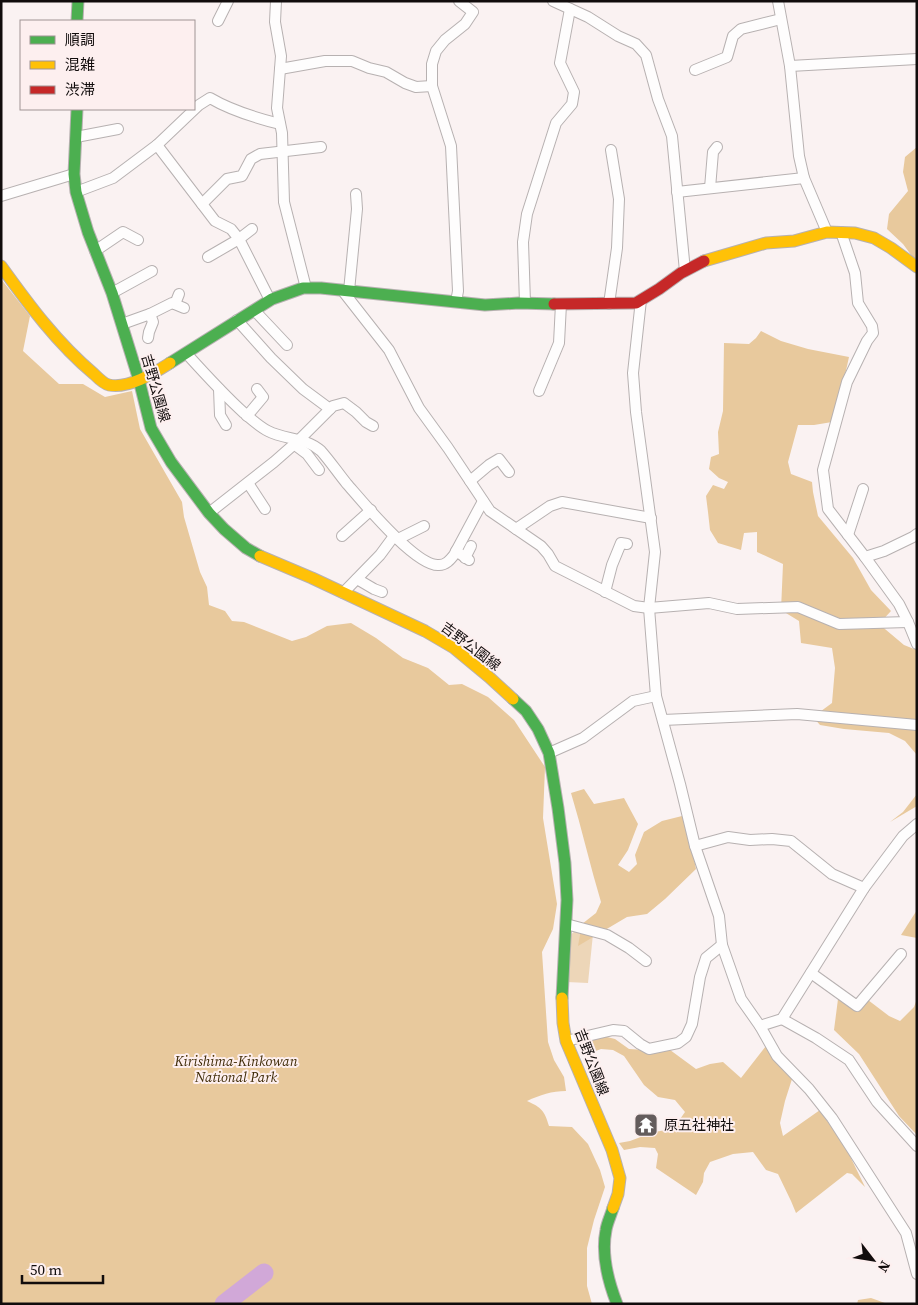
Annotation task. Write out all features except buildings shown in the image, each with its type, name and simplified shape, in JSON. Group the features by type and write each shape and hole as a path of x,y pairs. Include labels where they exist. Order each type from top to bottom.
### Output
{"main road":[{"path":"78,1 78,20"},
{"name":"吉野公園線","path":"77,110 74,174 76,192 88,232 122,324 151,428 171,462 209,513 246,548 262,557 312,578 425,631 454,648 526,711 538,728 549,753 565,858 568,901 561,997 562,1025 566,1040 612,1150 620,1178 618,1194 606,1228 604,1245 606,1267 617,1304"},
{"path":"1,266 38,317 72,354 96,377 108,385 120,386 154,373 270,300 303,288 321,288 484,305 636,303 685,271 708,259 766,243 794,240 827,232 855,232 874,238 917,267"}],"street":[{"path":"218,21 228,1"},
{"path":"276,1 275,22 281,56 277,108 283,151 284,202 306,288"},
{"path":"456,302 458,291 451,146 432,86 432,64 436,51 445,40 465,24 473,12 459,1"},
{"path":"553,1 588,17 618,36 636,44 646,55 658,99 672,136 685,271"},
{"path":"778,1 790,66 798,156 804,178 827,232"},
{"path":"525,303 523,242 527,214 556,124 572,104 574,92 560,64 570,9"},
{"path":"695,70 727,57 733,36 741,29 781,19"},
{"path":"790,66 917,59"},
{"path":"280,69 325,61 352,62 386,72 416,87 432,86"},
{"path":"195,110 210,98 255,118 280,124"},
{"path":"76,192 113,178 157,145 195,110"},
{"path":"76,137 118,129"},
{"path":"157,145 215,221 231,229 239,239 270,300"},
{"path":"710,188 713,152 717,147"},
{"path":"202,204 227,179 242,176 252,159 260,154 321,148"},
{"path":"609,304 617,248 619,198 611,150"},
{"path":"1,196 74,174"},
{"path":"677,192 804,178"},
{"path":"356,194 357,209 345,291 389,350 419,408 483,502 490,511 541,546 555,566 634,606 649,608 709,603 737,609 798,607 839,624 908,622"},
{"path":"208,256 239,239 252,229"},
{"path":"95,250 122,232 138,240"},
{"path":"841,232 855,273 858,303 872,326 873,333 847,382 824,470 828,508 899,604 917,644"},
{"path":"112,293 152,271"},
{"path":"122,324 150,314 172,303 180,306 179,294"},
{"path":"641,300 634,372 636,412 655,552 649,608 656,696 695,846 719,916 722,945 741,999 760,1026 777,1056 809,1089 832,1118 906,1234 917,1274"},
{"path":"539,391 559,343 561,304"},
{"path":"254,310 287,345"},
{"path":"148,338 152,322 150,314"},
{"path":"237,320 270,358 303,389 330,409"},
{"path":"186,353 247,416 269,432 297,442 309,443 320,451 370,510 410,551 425,561 438,565 463,556 471,546"},
{"path":"219,389 220,415 226,425"},
{"path":"247,416 264,397 257,389"},
{"path":"209,513 274,462 333,406 344,403 373,426"},
{"path":"297,442 319,470"},
{"path":"470,481 499,459 509,472"},
{"path":"248,483 266,509"},
{"path":"848,535 863,489"},
{"path":"463,556 483,502"},
{"path":"516,529 550,506 562,502 651,518"},
{"path":"342,536 370,510"},
{"path":"343,593 396,538 424,526"},
{"path":"865,557 916,537"},
{"path":"605,592 612,565 621,543 627,544"},
{"path":"357,579 382,592"},
{"path":"549,753 583,738 633,701 656,696"},
{"path":"663,720 797,714 917,726"},
{"path":"760,1026 782,1018 864,888 903,836 917,824"},
{"path":"695,846 728,837 750,840 772,839 790,841 832,874 864,888"},
{"path":"566,924 607,935 646,961"},
{"path":"566,1040 613,1030 624,1031 649,1049 678,1043 686,1037 692,1024 700,977 706,958 722,945"},
{"path":"811,973 857,1006 901,954"},
{"path":"782,1018 848,1060 877,1102 917,1146"}],"shaded area":[{"path":"578,929 593,934 588,983 567,982 570,935"}],"green space":[{"path":"917,147 917,263 903,244 887,229 889,214 908,191 903,172 905,157"},
{"name":"Kirishima-Kinkowan National Park","path":"1,279 30,316 23,351 59,384 83,384 105,397 132,391 140,429 182,502 184,517 200,572 207,587 209,605 225,611 232,621 244,622 292,641 306,637 327,626 351,623 376,638 403,658 428,668 449,685 462,684 488,697 514,720 545,767 543,818 557,904 553,929 542,952 548,1042 554,1060 564,1077 566,1091 546,1094 527,1101 542,1110 549,1126 572,1127 588,1144 600,1170 605,1187 587,1248 587,1286 592,1304 1,1304"},
{"path":"761,331 781,341 808,349 849,357 832,422 798,425 788,462 791,474 812,482 818,516 853,558 871,590 891,611 879,624 904,645 914,649 916,639 915,625 917,625 917,755 905,741 889,733 820,725 813,717 832,703 835,668 832,648 801,643 799,621 781,610 783,564 757,552 757,532 744,533 741,550 718,543 710,530 706,496 713,485 724,489 728,482 719,478 709,469 711,457 719,454 718,432 723,411 724,343 749,344"},
{"path":"584,789 594,804 624,798 638,824 628,850 618,865 629,872 637,864 635,855 644,832 662,821 686,815 696,869 647,914 627,917 578,946 582,924 596,913 601,902 571,793"},
{"path":"917,794 917,806 890,822 903,812"},
{"path":"917,910 917,938 901,935"},
{"path":"838,999 858,1012 868,1000 889,1016 900,1021 914,1007 917,999 917,1135 899,1116 859,1054 834,1030"},
{"path":"603,1036 615,1039 629,1049 646,1050 666,1047 696,1069 723,1062 741,1078 766,1046 792,1079 780,1123 783,1136 820,1110 848,1152 865,1187 852,1174 847,1173 796,1213 778,1174 766,1170 753,1152 733,1154 710,1162 696,1195 656,1168 658,1154 655,1148 640,1147 624,1150 619,1143 654,1132 673,1129 685,1112 675,1100 658,1097 644,1085 624,1056 613,1050 601,1049 585,1055 578,1045"},
{"path":"871,1298 885,1304 857,1304 858,1300"}],"waterway":[{"path":"224,1304 264,1273"}],"traffic: fast":[{"path":"77,20 78,1"},
{"path":"77,110 74,174 76,192 88,232 112,293 139,380 151,428 171,462 209,513 246,548 260,556"},
{"path":"170,363 272,299 303,288 321,288 485,305 519,303 554,304"},
{"path":"513,699 526,711 538,729 549,753 565,863 567,900 562,998"},
{"path":"613,1208 607,1227 604,1249 608,1277 617,1304"}],"traffic: slow":[{"path":"704,261 766,243 794,241 827,232 855,233 874,238 917,267"},
{"path":"1,266 33,309 68,350 105,383 117,386 125,385 149,375 170,363"},
{"path":"260,556 425,631 454,648 513,699"},
{"path":"562,998 566,1041 612,1150 620,1178 618,1194 613,1208"}],"traffic: jam":[{"path":"554,304 636,303 681,273 704,261"}],"place":[{"name":"原五社神社","path":"646,1125"}]}
